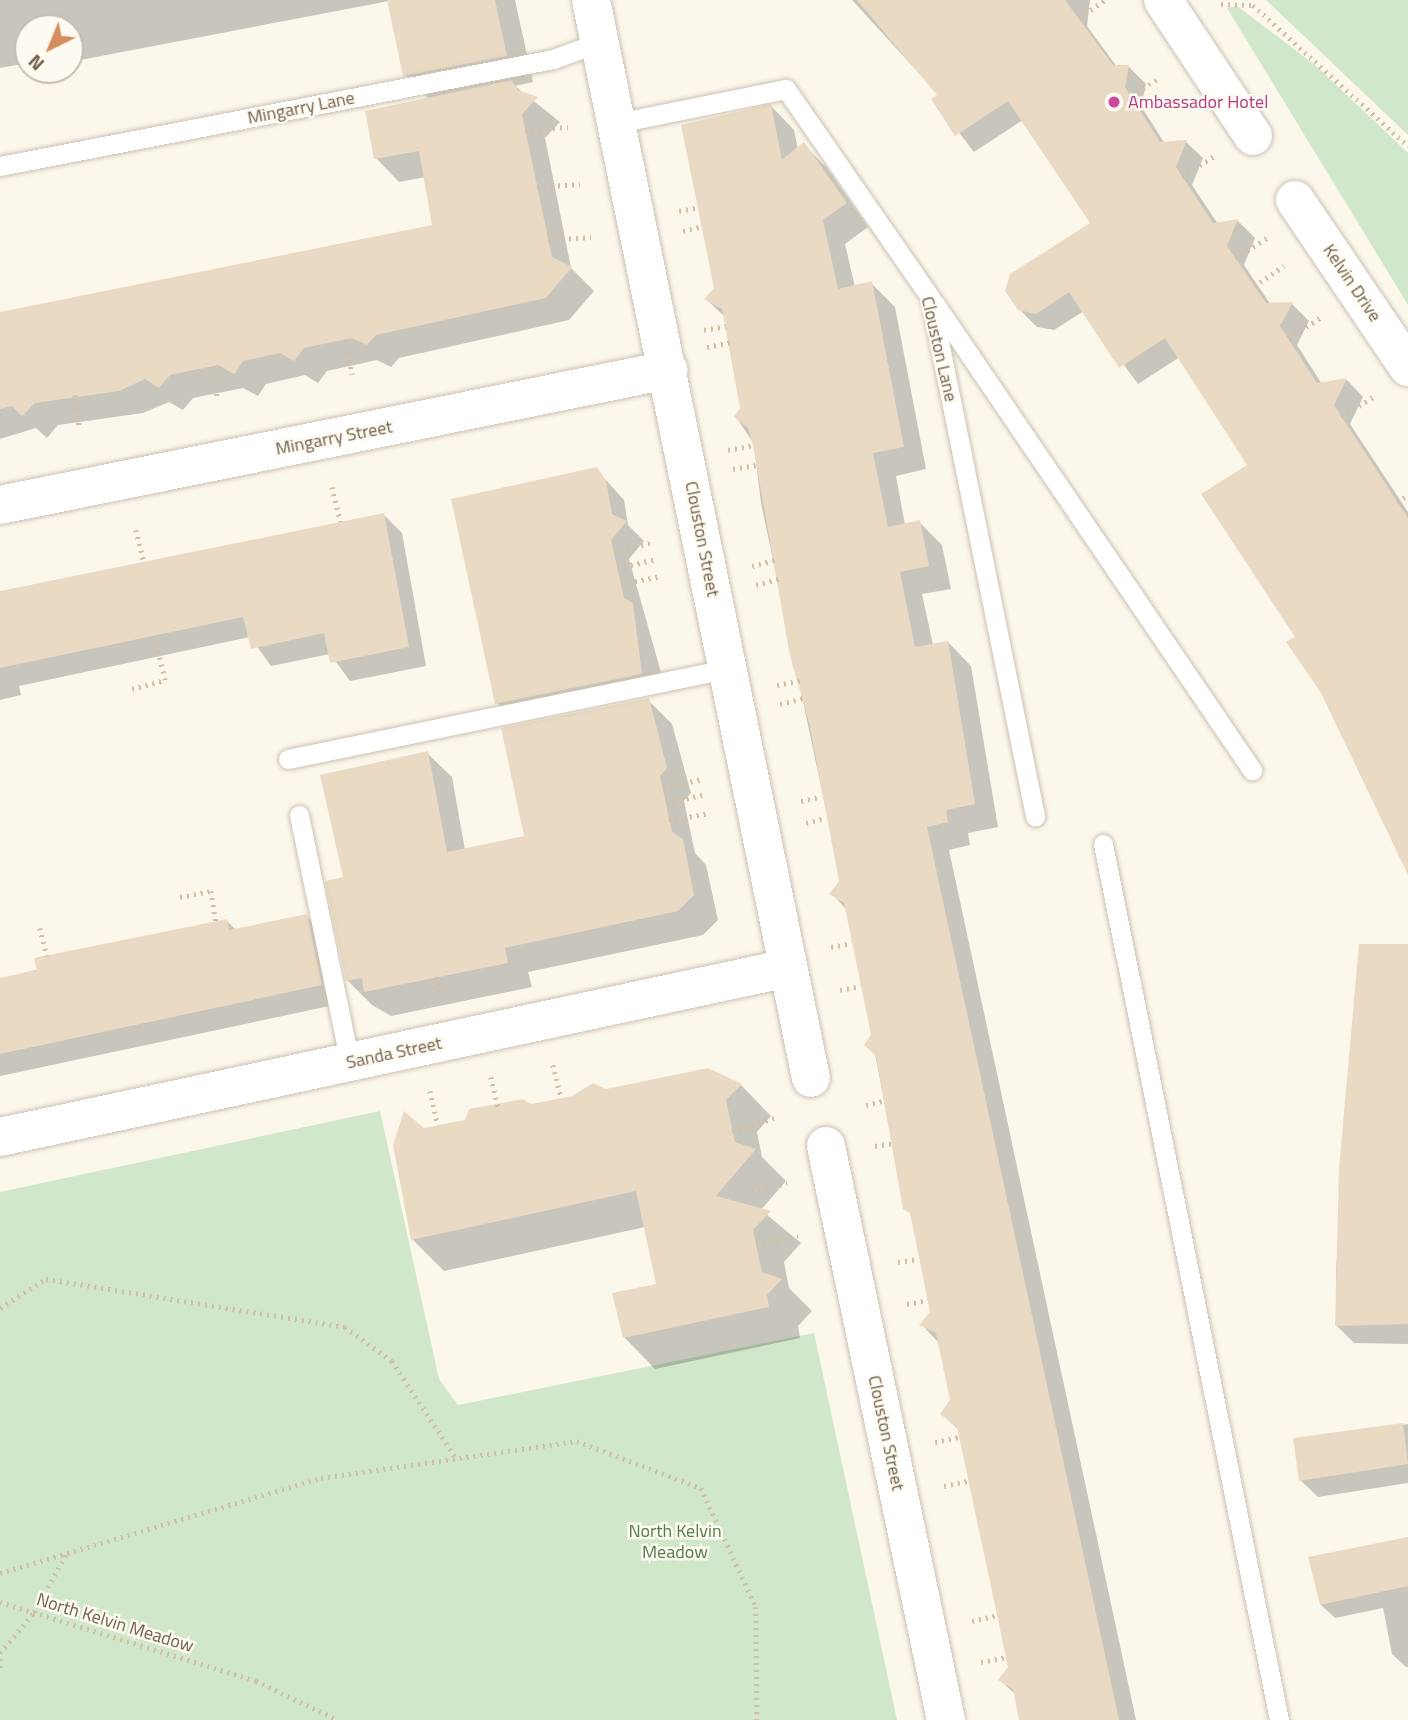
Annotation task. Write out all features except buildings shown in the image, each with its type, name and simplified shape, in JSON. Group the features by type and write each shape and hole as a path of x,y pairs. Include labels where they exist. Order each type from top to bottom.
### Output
{"street":[{"name":"Clouston Street","path":"591,0 811,1078"},
{"path":"1163,0 1238,143"},
{"name":"Kelvin Drive","path":"1295,200 1408,366"},
{"name":"Mingarry Street","path":"0,505 668,370"},
{"name":"Sanda Street","path":"0,1138 788,968"},
{"name":"Clouston Street","path":"826,1146 946,1720"}],"lane":[{"name":"Mingarry Lane","path":"0,166 553,59 600,42"},
{"name":"Clouston Lane","path":"617,123 786,89 930,297 1035,816"},
{"path":"930,297 1252,771"},
{"path":"288,759 729,669"},
{"path":"299,815 350,1063"},
{"path":"1103,844 1279,1720"}],"path":[{"path":"1079,18 1105,0"},
{"path":"1217,4 1253,5 1408,146"},
{"path":"1130,96 1169,71"},
{"path":"525,130 568,127"},
{"path":"1182,177 1238,143"},
{"path":"537,187 580,184"},
{"path":"674,212 699,207"},
{"path":"678,233 703,226"},
{"path":"1235,258 1275,232"},
{"path":"548,240 590,237"},
{"path":"1254,286 1294,260"},
{"path":"1288,338 1328,313"},
{"path":"700,331 726,326"},
{"path":"346,339 352,374"},
{"path":"703,348 730,342"},
{"path":"213,366 218,401"},
{"path":"1342,416 1380,392"},
{"path":"75,395 80,429"},
{"path":"724,451 753,444"},
{"path":"728,470 756,465"},
{"path":"332,487 341,522"},
{"path":"1397,502 1408,495"},
{"path":"135,530 144,562"},
{"path":"614,552 654,542"},
{"path":"617,568 657,559"},
{"path":"748,567 775,560"},
{"path":"621,584 661,576"},
{"path":"751,586 779,579"},
{"path":"132,689 165,680 156,645"},
{"path":"772,686 800,680"},
{"path":"776,705 804,698"},
{"path":"663,787 703,779"},
{"path":"666,803 706,794"},
{"path":"797,803 820,797"},
{"path":"670,820 710,813"},
{"path":"801,824 825,818"},
{"path":"180,897 211,891 216,922"},
{"path":"40,928 47,956"},
{"path":"827,948 852,943"},
{"path":"436,977 441,995"},
{"path":"836,991 861,986"},
{"path":"553,1063 561,1098"},
{"path":"491,1076 499,1111"},
{"path":"430,1090 438,1125"},
{"path":"866,1105 886,1100"},
{"path":"733,1131 774,1118"},
{"path":"875,1146 894,1143"},
{"path":"746,1192 788,1183"},
{"path":"756,1245 799,1236"},
{"path":"898,1262 919,1259"},
{"path":"0,1308 46,1279 345,1327 392,1361 456,1458"},
{"path":"907,1304 928,1300"},
{"path":"935,1442 959,1437"},
{"path":"0,1573 321,1478 577,1441 701,1488 756,1607 757,1720"},
{"path":"944,1486 968,1481"},
{"path":"0,1668 0,1653 34,1612 67,1553"},
{"name":"North Kelvin Meadow","path":"0,1602 256,1681 338,1720"},
{"path":"972,1621 997,1615"},
{"path":"980,1662 1006,1657"}],"green space":[{"path":"1266,0 1408,0 1408,135"},
{"path":"1237,6 1315,65 1408,153 1408,305 1227,8"},
{"name":"North Kelvin Meadow","path":"380,1111 439,1379 458,1405 814,1333 897,1720 0,1720 0,1192"}],"place":[{"name":"Ambassador Hotel","path":"1114,102"}]}
